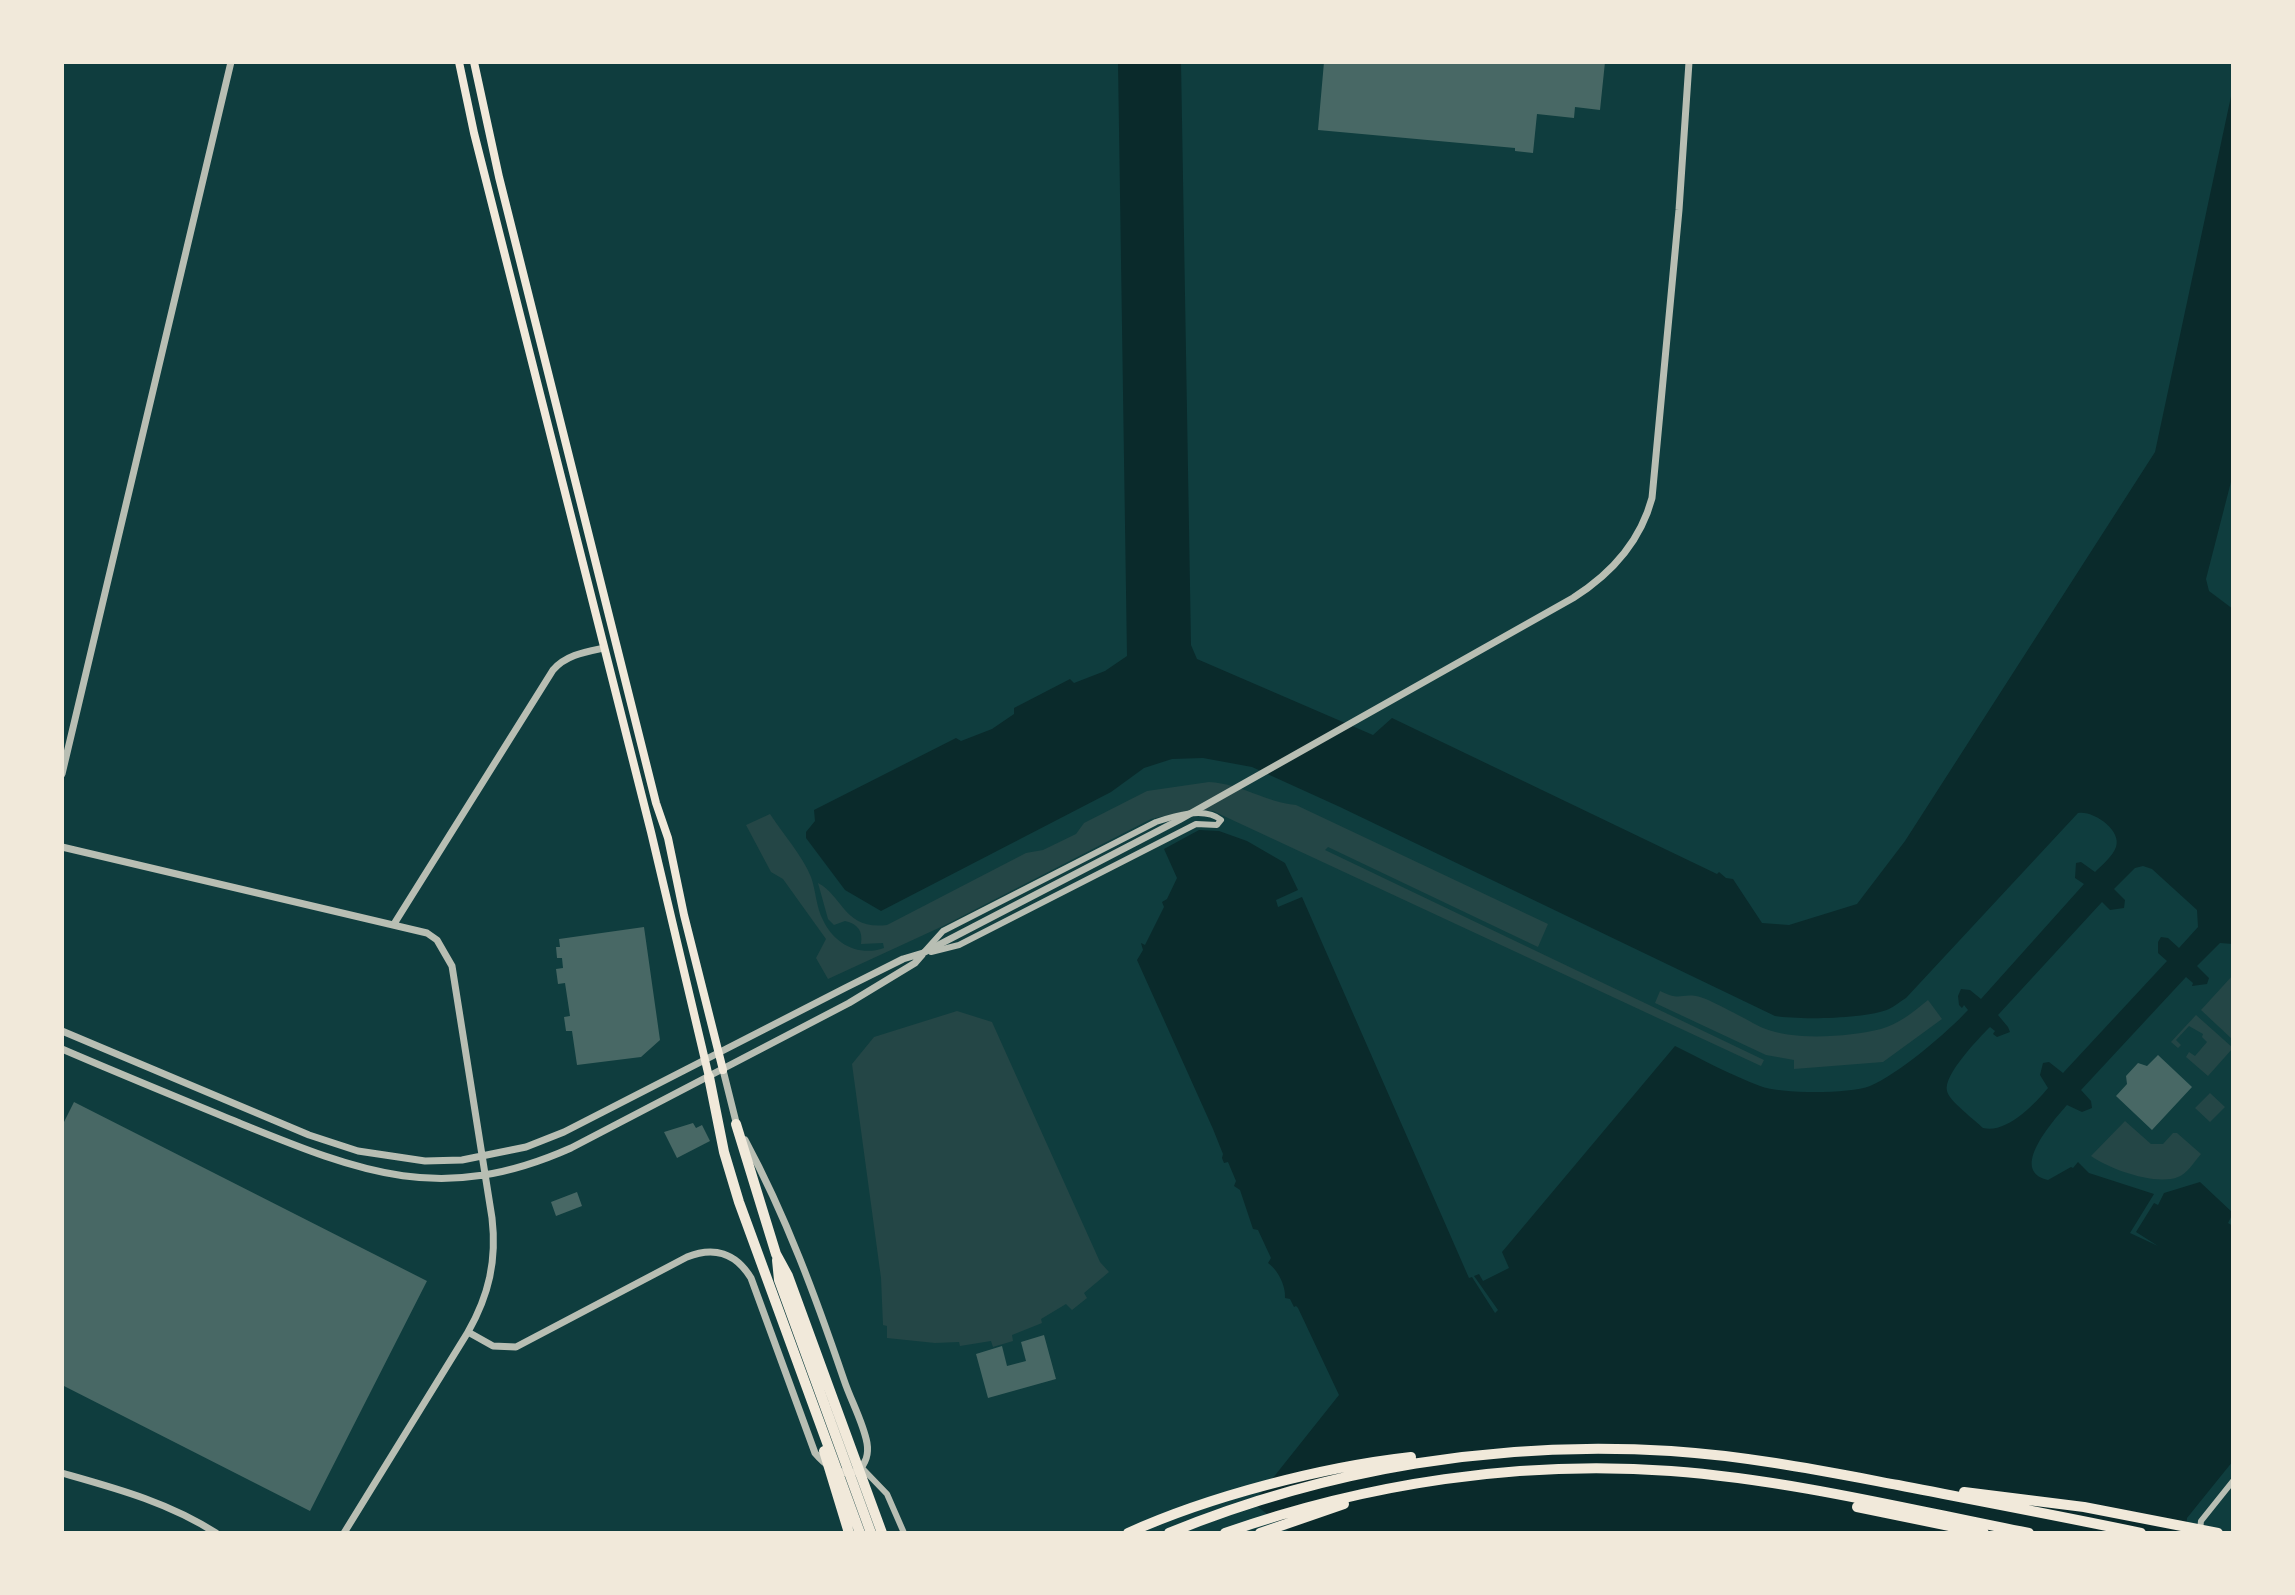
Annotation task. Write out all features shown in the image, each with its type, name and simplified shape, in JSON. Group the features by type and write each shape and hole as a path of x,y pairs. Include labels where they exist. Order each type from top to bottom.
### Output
{"highway":[{"path":"709,1077 724,1152 882,1533"},
{"path":"736,1124 776,1254 779,1280 849,1533"},
{"path":"779,1280 871,1533"},
{"path":"807,1387 860,1533"},
{"path":"1128,1533 1223,1498 1349,1467 1441,1454 1594,1448 1673,1451 1795,1465 2141,1533"},
{"path":"1169,1533 1263,1498 1306,1486 1396,1466 1479,1454"},
{"path":"1225,1533 1309,1506 1399,1487 1494,1473 1588,1468 1673,1471 1791,1487 2029,1533"},
{"path":"1886,1483 2084,1507 2218,1533"},
{"path":"1260,1533 1399,1487"},
{"path":"1791,1487 1858,1507 1984,1533"}],"main road":[{"path":"459,62 474,133 655,848 709,1077"},
{"path":"474,62 503,192 656,803 668,838 723,1070"}],"street":[{"path":"62,774 231,62"},
{"path":"923,953 1179,820 1593,586 1619,562 1638,534 1654,486 1689,62"},
{"path":"394,924 553,670 576,654 604,648"},
{"path":"62,1031 281,1123 358,1151 425,1161 483,1158 526,1147 564,1132 903,959 923,953 959,945 1162,839 1196,824 1217,825 1221,820 1215,815 1179,814 1156,822 943,931 923,953 915,963 849,1003 723,1070 550,1157 487,1174 422,1178 386,1175 351,1166 62,1049"},
{"path":"62,847 427,933 437,940 452,966 487,1174 494,1252 485,1298 468,1332 344,1533"},
{"path":"468,1332 493,1346 516,1347 700,1251 726,1253 744,1266 751,1278 815,1453 822,1462 841,1472 854,1473 862,1468 868,1446 823,1316 765,1179 736,1124 723,1070"},
{"path":"862,1468 887,1494 904,1533"},
{"path":"62,1473 144,1498 181,1513 216,1533"},
{"path":"2199,1533 2201,1521 2233,1481"},
{"path":"1240,1533 1253,1518"}],"shaded area":[{"path":"1118,62 1181,62 1191,645 1197,659 1373,735 1392,718 1733,879 1762,923 1789,925 1857,904 1905,841 2155,452 2233,87 2233,474 2206,579 2209,591 2233,609 2233,944 2220,943 2197,966 2209,978 2207,984 2192,986 2193,983 2186,977 2081,1090 2091,1101 2092,1108 2082,1112 2067,1105 2037,1145 2032,1167 2037,1175 2048,1180 2073,1168 2078,1162 2089,1173 2154,1194 2130,1233 2158,1246 2136,1232 2164,1193 2200,1182 2233,1213 2228,1223 2233,1226 2233,1461 2187,1518 2186,1533 1291,1533 1253,1503 1339,1395 1298,1308 1285,1298 1281,1279 1268,1263 1271,1258 1258,1230 1253,1229 1240,1190 1234,1186 1236,1181 1228,1162 1224,1163 1213,1129 1137,960 1143,950 1141,943 1145,945 1164,907 1162,902 1167,899 1177,878 1164,849 1199,830 1219,831 1247,841 1285,863 1298,890 1276,900 1278,907 1302,897 1469,1278 1472,1277 1495,1313 1498,1310 1474,1276 1479,1274 1483,1281 1509,1268 1502,1252 1675,1046 1770,1089 1832,1092 1870,1086 1922,1052 1968,1010 1964,1005 1962,1008 1959,1005 1961,989 1970,990 1981,999 2084,884 2075,878 2076,863 2081,862 2095,872 2112,854 2117,841 2105,822 2078,813 1906,998 1879,1012 1816,1018 1775,1016 1252,767 1203,758 1172,759 1144,768 1111,792 881,911 845,890 806,838 806,832 815,821 814,810 956,738 961,741 992,729 1014,714 1014,708 1070,679 1074,683 1105,671 1127,656","holes":["2143,866 2152,869 2197,910 2198,927 2179,948 2168,938 2161,937 2158,953 2167,961 2063,1073 2049,1062 2043,1063 2040,1075 2048,1088 2042,1095 2010,1122 2001,1127 1983,1128 1949,1095 1947,1084 1950,1076 1990,1027 1997,1037 2010,1032 1998,1015 2102,902 2110,910 2124,908 2125,900 2114,889 2135,868"]},
{"path":"1209,782 1296,805 1548,924 1538,947 1328,847 1325,850 1764,1060 1761,1066 1213,811 1191,810 1151,819 943,926 828,979 816,958 826,939 783,879 771,872 746,825 770,814 807,869 819,910 828,928 841,942 865,951 884,948 883,943 861,944 861,935 856,926 845,921 834,925 828,919 818,883 853,918 862,923 887,925 1026,853 1043,850 1076,834 1084,823 1147,791"},
{"path":"2233,975 2233,1040 2201,1010"},
{"path":"1660,991 1676,996 1702,997 1763,1028 1790,1035 1838,1036 1881,1029 1900,1021 1928,1000 1942,1019 1883,1062 1794,1069 1794,1060 1766,1055 1655,1003"},
{"path":"957,1011 992,1022 1100,1262 1109,1272 1084,1293 1087,1298 1072,1310 1066,1304 1041,1319 1042,1323 1012,1335 1013,1341 993,1347 991,1341 960,1346 959,1342 887,1338 852,1064 874,1037"},
{"path":"2196,1015 2233,1048 2208,1076 2186,1057 2189,1052 2195,1056 2207,1042 2203,1034 2189,1026 2176,1040 2181,1045 2178,1048 2171,1042"},
{"path":"2210,1093 2225,1107 2210,1122 2195,1108"},
{"path":"2125,1121 2151,1144 2163,1144 2173,1133 2177,1133 2201,1154 2184,1173 2169,1179 2133,1175 2091,1156"}],"building":[{"path":"1324,62 1605,62 1600,110 1575,107 1574,118 1537,114 1533,153 1515,151 1515,148 1318,130"},
{"path":"644,927 660,1040 641,1057 577,1065 572,1031 566,1031 564,1017 570,1016 565,983 558,984 556,969 563,968 562,958 557,958 559,939"},
{"path":"2158,1055 2192,1087 2152,1130 2116,1096 2127,1084 2126,1076 2138,1063 2147,1066"},
{"path":"74,1102 427,1281 310,1511 62,1385 62,1126"},
{"path":"693,1123 696,1128 702,1125 710,1141 677,1158 664,1132"},
{"path":"577,1192 582,1206 556,1216 551,1202"},
{"path":"1044,1335 1056,1379 988,1398 976,1354 1002,1346 1007,1366 1026,1361 1021,1342"}]}
